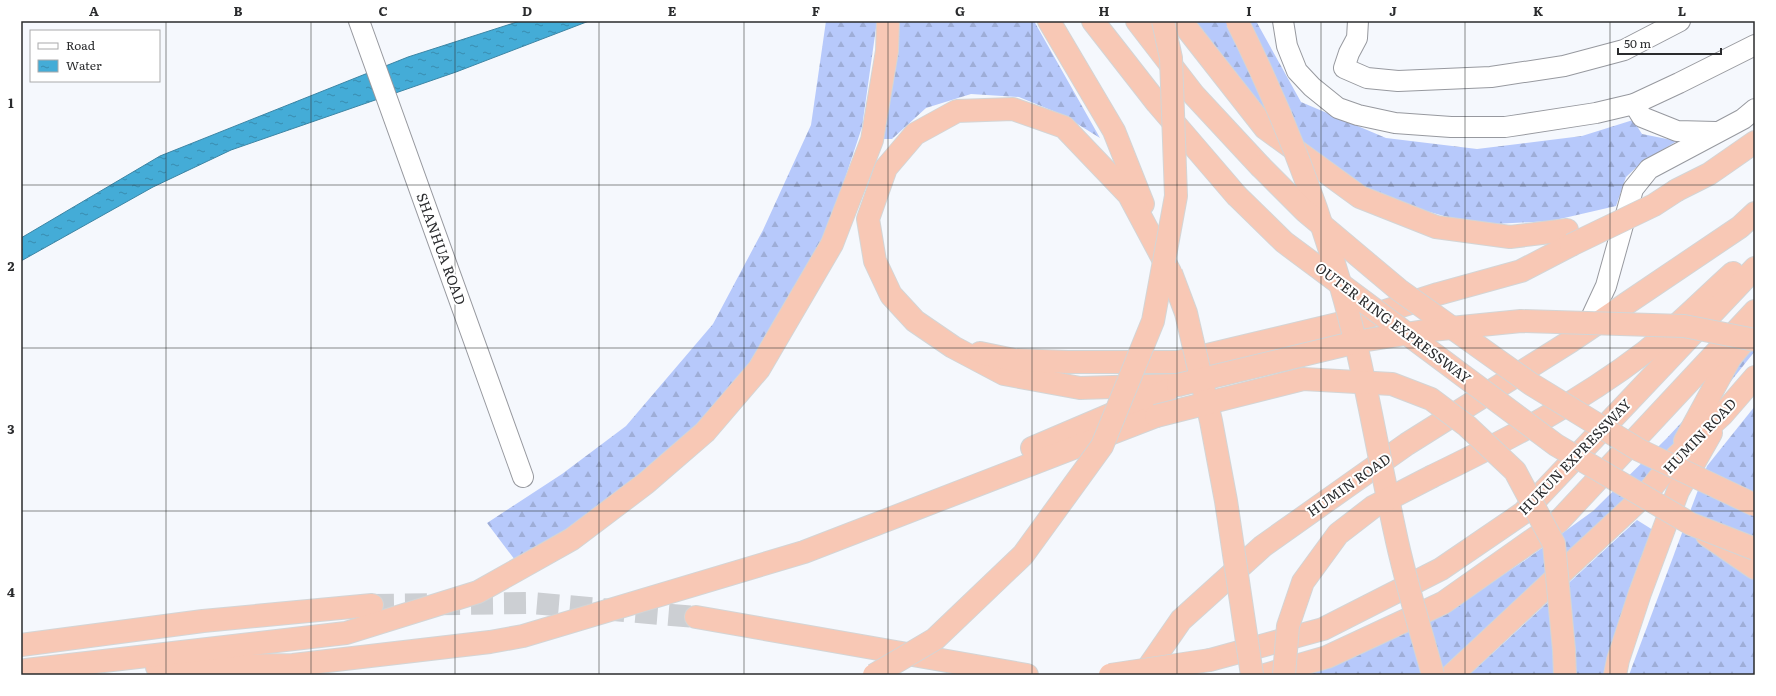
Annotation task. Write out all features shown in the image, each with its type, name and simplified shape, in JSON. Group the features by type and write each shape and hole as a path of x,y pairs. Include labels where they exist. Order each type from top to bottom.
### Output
{"highway":[{"path":"24,670 346,633 478,592 572,539 646,483 705,432 759,369 832,244 872,140 887,51 888,21"},
{"path":"1049,21 1114,131 1186,313 1211,421 1226,501 1252,675"},
{"name":"OUTER RING EXPRESSWAY","path":"1093,21 1157,103 1236,195 1284,242 1556,445 1691,524 1755,550"},
{"path":"1137,21 1194,95 1260,166 1305,211 1399,290 1531,384 1639,450 1755,506"},
{"path":"874,675 935,639 1023,555 1102,446 1153,321 1176,196 1171,58 1163,21"},
{"path":"1181,21 1266,128 1360,197 1436,227 1510,237 1594,225 1677,190 1709,174 1755,142"},
{"path":"1237,21 1263,73 1302,170 1333,258 1362,369 1395,535 1433,675"},
{"path":"1170,273 1129,195 1064,127 1013,109 957,111 915,134 886,168 868,219 875,261 891,296 915,321 953,347 1004,374 1080,388 1178,385"},
{"path":"953,347 1014,360 1068,362 1178,362 1367,317 1438,294 1521,271 1654,205 1677,190"},
{"name":"HUMIN ROAD","path":"1143,675 1181,620 1263,546 1407,444 1585,332 1740,227 1755,213"},
{"path":"1284,675 1288,626 1303,582 1338,534 1373,507 1482,452 1589,392 1646,351 1755,253"},
{"name":"HUKUN EXPRESSWAY","path":"1110,675 1210,660 1323,629 1441,569 1523,513 1755,268"},
{"name":"HUKUN EXPRESSWAY","path":"1265,675 1328,657 1443,603 1558,522 1755,312"},
{"path":"804,552 992,466 1178,385 1361,341 1430,330 1521,321 1684,326 1755,340"},
{"path":"1677,456 1730,358 1755,329"},
{"name":"HUMIN ROAD","path":"1452,675 1648,492 1677,456 1722,415 1755,377"},
{"path":"24,670 293,664 490,642 522,636 804,552 1156,416 1303,379 1392,384 1431,399 1468,426 1515,472 1554,544 1564,650 1564,675"},
{"path":"1615,675 1618,660 1640,593 1678,492 1722,415"},
{"path":"1691,524 1755,568"},
{"path":"1620,675 1640,593"},
{"path":"21,645 203,621 372,605"},
{"path":"696,617 1027,675"}],"street":[{"name":"SHANHUA ROAD","path":"359,21 523,477"},
{"path":"1283,21 1287,46 1297,71 1312,87 1338,108 1358,115 1395,123 1452,127 1505,127 1596,114 1634,104 1755,45"},
{"path":"1358,21 1358,38 1349,53 1344,68 1367,78 1398,81 1491,76 1564,66 1624,50 1680,21"},
{"path":"1634,104 1642,117 1676,131 1718,132"},
{"path":"1585,332 1606,286 1633,189 1648,169 1743,118 1755,109"}],"green space":[{"path":"826,21 877,21 862,127 829,227 790,303 745,373 683,445 610,503 515,560 487,523 562,474 626,426 713,324 763,230 811,125"},
{"path":"898,21 1034,21 1100,138 1063,115 1019,97 971,94 926,108 892,139 879,139"},
{"path":"1189,21 1256,21 1301,102 1386,138 1477,149 1582,136 1633,120 1642,134 1677,141 1642,162 1626,177 1616,206 1551,221 1476,225 1394,202 1335,172 1253,102"},
{"path":"1755,344 1755,351 1687,436 1617,509 1435,675 1306,675 1430,622 1524,561 1593,511 1666,439"},
{"path":"1755,406 1755,675 1629,675 1707,466"},
{"path":"1637,520 1653,530 1632,582 1607,663 1606,675 1469,675"}],"water":[{"path":"520,21 589,21 456,72 231,150 153,187 21,261 21,238 160,156 408,57"}],"tunnel":[{"path":"372,605 531,603 696,617"}]}
